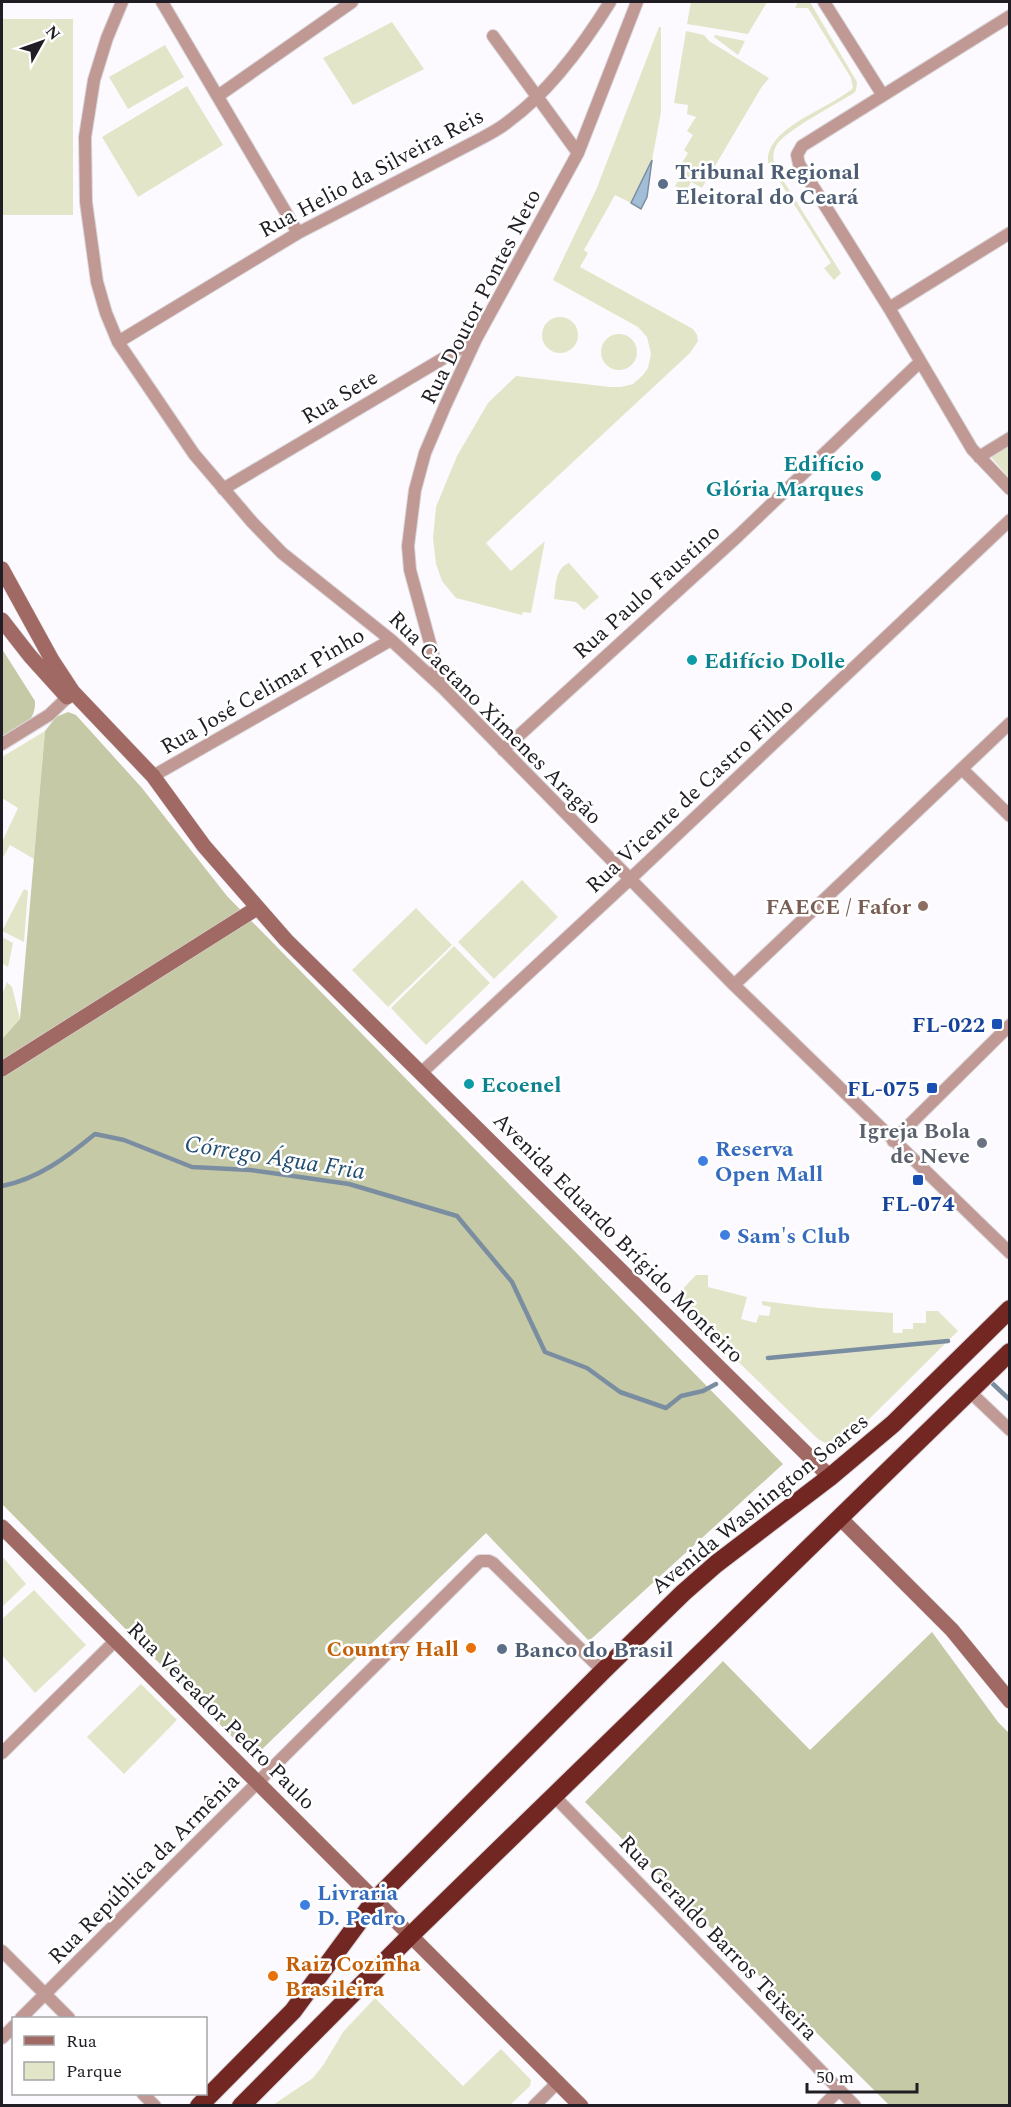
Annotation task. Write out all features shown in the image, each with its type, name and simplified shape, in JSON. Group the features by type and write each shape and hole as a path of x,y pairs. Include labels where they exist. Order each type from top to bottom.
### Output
{"highway":[{"name":"Avenida Washington Soares","path":"199,2106 293,2011 375,1900 603,1671 716,1564 830,1477 893,1424 1010,1309"},
{"path":"241,2106 411,1935 841,1519 1010,1352"}],"street":[{"name":"Rua Caetano Ximenes Aragão","path":"122,2 107,38 94,80 85,137 86,202 97,282 118,342 194,454 282,553 392,640 443,688 734,986 1010,1253"},
{"path":"162,2 298,233"},
{"path":"218,96 352,2"},
{"name":"Rua Helio da Silveira Reis","path":"118,342 298,233 482,138 510,121 566,64 610,2"},
{"name":"Rua Doutor Pontes Neto","path":"443,688 410,570 408,546 415,490 425,453 476,339 578,153 637,2"},
{"path":"824,2 882,94"},
{"path":"1010,16 882,94 802,146 796,154 799,164 972,449 1010,489"},
{"path":"493,36 578,153"},
{"path":"889,309 1010,233"},
{"name":"Rua Sete","path":"223,489 476,339"},
{"name":"Rua Paulo Faustino","path":"503,750 738,536 920,362"},
{"path":"979,457 1010,438"},
{"name":"Rua Vicente de Castro Filho","path":"421,1073 1010,520"},
{"name":"Avenida Eduardo Brígido Monteiro","path":"2,569 70,695"},
{"name":"Avenida Eduardo Brígido Monteiro","path":"2,620 30,656 70,695 89,707 153,776 204,846 286,940 830,1477"},
{"name":"Rua José Celimar Pinho","path":"153,776 392,640"},
{"path":"2,744 49,715 70,695"},
{"path":"734,986 1010,723"},
{"path":"962,769 1010,816"},
{"path":"2,1068 257,908"},
{"path":"893,1141 1010,1025"},
{"path":"969,1391 1010,1430"},
{"path":"841,1519 952,1630 1010,1701"},
{"name":"Rua Vereador Pedro Paulo","path":"2,1527 580,2106"},
{"name":"Rua República da Armênia","path":"23,2017 480,1561 493,1563 603,1671"},
{"path":"2,1753 115,1641"},
{"name":"Rua Geraldo Barros Teixeira","path":"555,1797 855,2106"},
{"path":"2,1951 67,2017"},
{"path":"534,2106 558,2082"},
{"path":"823,2106 838,2091"},
{"path":"144,2095 155,2106"}],"green space":[{"path":"691,2 767,2 748,34 687,24"},
{"path":"798,2 810,2 857,82 854,93 789,133 776,146 773,155 776,169 841,273 834,280 824,268 831,263 768,163 770,150 777,139 788,129 853,88 851,78 808,8 795,8"},
{"path":"2,19 73,19 73,215 2,215"},
{"path":"392,22 424,69 353,105 323,58"},
{"path":"659,27 661,27 661,112 652,160 631,203 615,195 584,250 588,253 580,267 693,329 698,341 690,353 486,543 511,571 545,541 531,613 523,612 522,615 456,598 442,581 436,564 433,538 436,507 457,456 488,403 516,376 621,387 633,384 648,368 651,354 647,337 638,327 553,280 596,190"},
{"path":"686,31 704,35 709,41 769,78 702,188 691,182 686,192 675,186 685,170 680,166 688,153 684,150 693,135 687,131 696,117 687,114 688,105 674,103"},
{"path":"715,35 745,41 738,55 714,37"},
{"path":"165,45 184,77 128,109 109,77"},
{"path":"187,86 223,145 138,197 102,137"},
{"path":"560,317 573,322 578,335 573,348 560,353 547,348 542,335 547,322"},
{"path":"619,334 632,339 637,352 632,365 619,370 606,365 601,352 606,339"},
{"path":"1009,446 1009,478 991,457"},
{"path":"569,563 599,597 584,610 576,602 554,599 559,573 564,565"},
{"path":"2,649 35,701 35,709 25,724 2,737"},
{"path":"68,712 76,715 142,788 227,896 783,1464 589,1641 486,1533 253,1758 2,1504 2,1039 20,1019 45,731 56,717"},
{"path":"45,731 34,859 10,845 2,859 2,842 18,808 2,798 2,757"},
{"path":"522,880 558,917 494,979 458,942"},
{"path":"24,889 28,891 24,942 2,931"},
{"path":"416,908 452,945 388,1007 352,970"},
{"path":"2,937 13,943 8,967 2,963"},
{"path":"454,946 490,983 426,1045 391,1008"},
{"path":"7,982 12,987 20,1019 2,1039 2,995"},
{"path":"696,1275 708,1275 708,1287 747,1297 741,1319 756,1323 759,1315 769,1316 771,1307 762,1305 762,1301 893,1313 893,1333 902,1333 903,1329 913,1329 913,1323 926,1323 926,1311 938,1311 958,1331 847,1441 839,1445 832,1445 818,1439 673,1299"},
{"path":"2,1556 26,1584 2,1607"},
{"path":"34,1590 86,1645 35,1693 2,1655 2,1619"},
{"path":"932,1632 998,1722 1009,1733 1009,2105 889,2105 585,1802 723,1661 810,1750"},
{"path":"141,1684 177,1720 124,1774 87,1737"},
{"path":"375,1998 463,2086 501,2049 531,2080 530,2086 510,2105 273,2105 313,2078 343,2032"}],"water":[{"path":"652,160 647,197 641,209 631,203"}],"waterway":[{"name":"Córrego Água Fria","path":"2,1186 40,1173 63,1159 95,1134 124,1140 192,1167 250,1170 349,1184 457,1216 512,1282 545,1352 587,1368 620,1392 666,1408 681,1396 703,1391 716,1384"},
{"name":"Córrego Água Fria","path":"768,1358 948,1341"},
{"name":"Córrego Água Fria","path":"993,1384 1010,1400"}],"place":[{"name":"Tribunal Regional Eleitoral do Ceará","path":"663,184"},
{"name":"Edifício Glória Marques","path":"876,476"},
{"name":"Edifício Dolle","path":"692,660"},
{"name":"FAECE / Fafor","path":"923,906"},
{"name":"FL-022","path":"997,1024"},
{"name":"Ecoenel","path":"469,1084"},
{"name":"FL-075","path":"932,1088"},
{"name":"Igreja Bola de Neve","path":"982,1143"},
{"name":"Reserva Open Mall","path":"703,1161"},
{"name":"FL-074","path":"918,1180"},
{"name":"Sam's Club","path":"725,1235"},
{"name":"Country Hall","path":"471,1648"},
{"name":"Banco do Brasil","path":"502,1649"},
{"name":"Livraria D. Pedro","path":"305,1905"},
{"name":"Raiz Cozinha Brasileira","path":"273,1976"}]}
